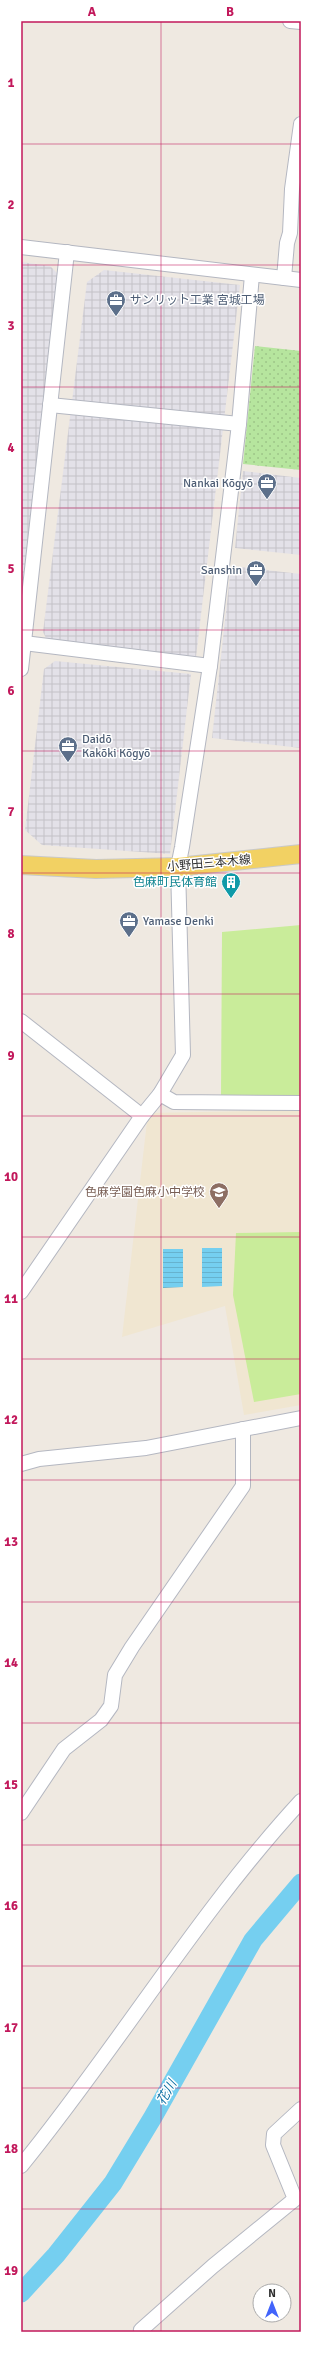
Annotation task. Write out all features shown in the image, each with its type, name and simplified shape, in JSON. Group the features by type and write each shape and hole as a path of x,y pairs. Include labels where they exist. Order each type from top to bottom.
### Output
{"main road":[{"name":"小野田三本木線","path":"21,865 96,869 178,866 301,854"}],"street":[{"path":"290,21 301,22"},
{"path":"284,278 287,244 290,233 292,189 301,124"},
{"path":"21,247 301,280"},
{"path":"21,669 67,252"},
{"path":"21,1292 142,1116 160,1094 183,1055 178,866 210,666 238,424 252,275"},
{"path":"50,405 238,424"},
{"path":"24,643 210,666"},
{"path":"21,1021 142,1116"},
{"path":"160,1094 174,1102 301,1104"},
{"path":"21,1464 39,1459 146,1448 301,1418"},
{"path":"22,1809 64,1749 102,1720 111,1706 114,1675 244,1486 244,1429"},
{"path":"21,2166 73,2100 216,1900 270,1835 301,1801"},
{"path":"142,2332 141,2330 213,2266 295,2199 272,2145 272,2139 274,2134 301,2109"}],"shaded area":[{"path":"21,262 50,266 60,276 21,621"},
{"path":"104,270 240,285 196,657 47,640 43,632 87,282"},
{"path":"243,471 301,478 301,555 235,548"},
{"path":"231,566 301,574 301,748 212,738"},
{"path":"55,661 191,674 170,854 42,845 25,830 44,669"},
{"name":"色麻学園色麻小中学校","path":"301,1110 301,1405 244,1415 225,1306 122,1337 148,1113"}],"green space":[{"path":"255,346 301,351 299,390 301,391 301,470 243,464"},
{"path":"301,925 301,1096 221,1095 222,932"},
{"path":"301,1232 301,1394 254,1402 233,1295 236,1233"}],"water":[{"path":"202,1248 222,1248 222,1286 202,1287"},
{"path":"163,1249 183,1249 183,1287 163,1288"}],"waterway":[{"name":"花川","path":"21,2293 56,2255 113,2183 153,2117 253,1940 301,1883"}],"place":[{"name":"サンリット工業 宮城工場","path":"116,317"},
{"name":"Nankai Kōgyō","path":"267,500"},
{"name":"Sanshin","path":"256,587"},
{"name":"Daidō Kakōki Kōgyō","path":"68,763"},
{"name":"色麻町民体育館","path":"231,899"},
{"name":"Yamase Denki","path":"129,938"},
{"name":"色麻学園色麻小中学校","path":"219,1209"}]}
